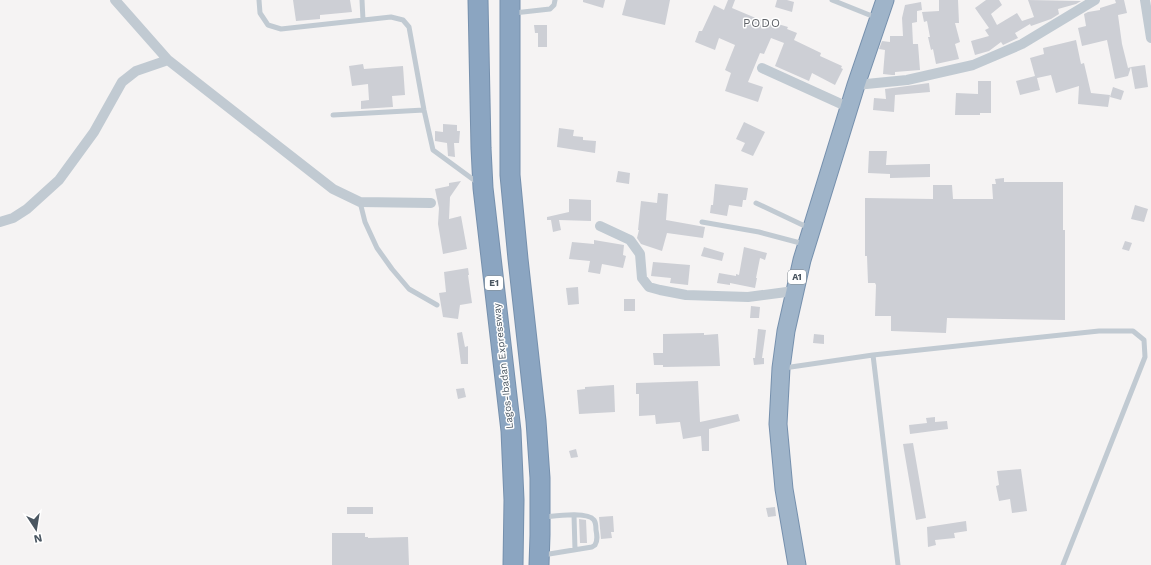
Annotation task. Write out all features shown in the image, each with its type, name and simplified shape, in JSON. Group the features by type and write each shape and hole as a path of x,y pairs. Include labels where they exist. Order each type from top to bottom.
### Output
{"highway":[{"name":"Lagos-Ibadan Expressway","path":"478,0 483,188 511,431 514,500 513,565"},
{"name":"A1","path":"797,565 788,516 780,456 778,424 786,331 794,291 826,180 850,108 856,85 886,0"},
{"path":"510,7 510,175 534,397 540,478 540,560"}],"street":[{"path":"115,0 168,60 333,189 360,202 431,203"},
{"path":"856,85 906,80 973,65 1022,44 1095,0"},
{"path":"1145,0 1151,38"},
{"path":"0,222 13,218 27,208 59,180 94,132 122,82 136,71 168,60"},
{"path":"762,68 850,108"},
{"path":"600,226 630,240 640,254 642,278 649,287 686,295 748,297 794,291"}],"lane":[{"path":"259,0 260,13 268,26 281,29 391,17 403,20 409,27 433,150 483,188"},
{"path":"362,0 363,20"},
{"path":"510,7 550,9 556,0"},
{"path":"832,0 879,19"},
{"path":"333,115 424,110"},
{"path":"360,202 365,222 377,248 392,269 409,289 437,305"},
{"path":"756,203 809,237"},
{"path":"702,222 759,232 809,237"},
{"path":"782,368 873,356 1099,331 1133,331 1144,340 1145,356 1063,565"},
{"path":"873,356 898,565"},
{"path":"574,515 575,550"},
{"path":"540,518 583,515 594,520 598,538 595,545 592,547 575,550 540,560"}],"building":[{"path":"293,0 350,0 352,12 320,15 320,19 296,21"},
{"path":"583,0 605,0 603,8 583,2"},
{"path":"626,0 670,0 665,25 622,15"},
{"path":"728,0 735,0 732,8 777,27 778,24 788,27 787,29 797,33 794,40 821,53 820,56 842,66 841,68 843,69 835,85 812,73 809,81 775,66 784,43 771,38 764,54 760,53 748,82 763,87 758,102 725,91 731,73 725,70 735,45 719,38 715,50 695,42 699,31 702,31 714,5 724,10"},
{"path":"777,0 794,2 792,12 775,7"},
{"path":"939,0 958,0 959,23 955,23 960,42 955,44 959,59 936,64 933,49 931,50 928,37 930,37 927,21 924,22 922,12 939,11"},
{"path":"986,0 999,0 1002,5 991,14 997,25 1017,13 1022,21 1034,17 1028,0 1081,1 1058,9 1059,14 1051,19 1031,26 1030,24 1015,33 1018,38 1003,45 1001,42 989,51 975,55 971,41 989,36 985,30 989,28 975,8"},
{"path":"1115,0 1124,0 1127,13 1118,15 1122,44 1128,68 1131,67 1128,76 1115,79 1107,40 1082,46 1078,28 1086,26 1084,14 1100,10 1100,8 1116,3"},
{"path":"921,2 922,10 917,11 917,22 912,23 913,44 918,44 920,70 895,72 895,75 883,74 885,50 879,49 882,41 890,42 890,36 903,36 902,18 905,5"},
{"path":"534,25 547,25 547,47 538,47 538,33 535,33"},
{"path":"1076,40 1081,64 1084,63 1091,93 1110,95 1108,107 1078,104 1079,86 1056,93 1051,75 1037,78 1040,90 1020,95 1016,81 1035,76 1030,58 1044,54 1043,48"},
{"path":"363,64 364,69 403,66 405,95 392,96 393,107 361,109 361,101 369,100 368,84 352,86 349,66"},
{"path":"1145,65 1148,87 1135,89 1131,67"},
{"path":"978,81 991,81 991,113 980,113 980,115 955,115 956,93 978,94"},
{"path":"929,83 930,92 895,95 894,112 873,110 874,98 886,99 885,89"},
{"path":"1113,87 1124,91 1121,100 1110,97"},
{"path":"744,122 765,132 753,156 741,151 745,143 736,139"},
{"path":"443,124 457,125 457,131 460,131 459,143 454,143 455,157 448,156 447,143 435,141 435,131 443,132"},
{"path":"559,128 574,130 573,136 583,137 583,140 596,141 595,153 557,147"},
{"path":"869,151 887,151 886,165 930,164 930,177 890,178 890,174 868,173"},
{"path":"618,171 630,173 629,184 616,182"},
{"path":"1004,178 1004,182 1063,182 1063,230 1065,230 1065,320 947,318 946,333 891,331 891,316 875,316 876,285 875,283 868,283 867,256 865,256 865,198 933,199 933,185 952,185 953,199 993,199 992,184 996,184 995,179"},
{"path":"461,181 450,197 449,219 461,216 467,249 443,254 438,224 439,208 435,189 449,186 449,183"},
{"path":"715,184 748,188 746,200 743,200 742,207 729,205 727,216 710,213 711,205 713,205"},
{"path":"658,193 668,194 666,220 705,227 703,238 667,233 662,251 641,244 637,238 641,201 657,203"},
{"path":"569,199 591,200 591,221 559,220 561,230 553,232 551,220 547,220 547,217 569,212"},
{"path":"1135,205 1148,209 1144,222 1131,219"},
{"path":"594,240 624,245 623,255 626,256 623,268 602,264 600,274 588,272 590,261 569,259 572,242 594,244"},
{"path":"1125,241 1132,243 1129,251 1122,249"},
{"path":"704,247 724,253 722,261 701,256"},
{"path":"744,247 767,253 765,260 760,258 755,288 730,283 730,285 717,283 719,273 736,276 736,274 739,275"},
{"path":"653,262 690,265 688,285 670,283 671,278 651,276"},
{"path":"468,268 472,303 460,305 458,319 443,317 439,293 446,292 444,272"},
{"path":"578,287 579,304 568,305 566,288"},
{"path":"624,299 635,299 635,311 624,311"},
{"path":"751,306 760,307 759,318 750,318"},
{"path":"758,329 766,330 762,358 764,358 764,364 754,365 753,358 755,358"},
{"path":"462,332 465,347 468,346 468,364 461,364 457,333"},
{"path":"704,333 704,335 718,334 720,366 663,367 663,365 654,365 653,353 663,353 663,334"},
{"path":"814,334 824,335 824,344 813,343"},
{"path":"698,381 700,422 738,414 740,421 709,429 709,451 702,451 701,436 683,439 680,422 656,424 655,415 639,416 639,394 636,394 636,383"},
{"path":"614,385 615,412 579,414 577,390 585,389 585,387"},
{"path":"464,388 466,397 458,399 456,389"},
{"path":"935,417 935,422 947,421 948,429 910,434 909,425 927,423 926,418"},
{"path":"913,443 926,518 916,520 903,444"},
{"path":"576,449 578,457 571,458 569,451"},
{"path":"1021,469 1027,511 1012,513 1010,499 999,501 996,486 999,485 997,471"},
{"path":"347,507 373,507 373,514 347,514"},
{"path":"775,507 776,516 768,517 766,508"},
{"path":"613,516 614,532 611,532 612,538 601,539 599,517"},
{"path":"579,519 586,520 587,543 580,543"},
{"path":"966,521 967,531 954,533 955,538 935,540 936,545 928,547 927,527"},
{"path":"332,533 365,533 365,537 368,538 408,537 409,565 332,565"}],"district":[{"name":"PODO","path":"762,23"}]}
